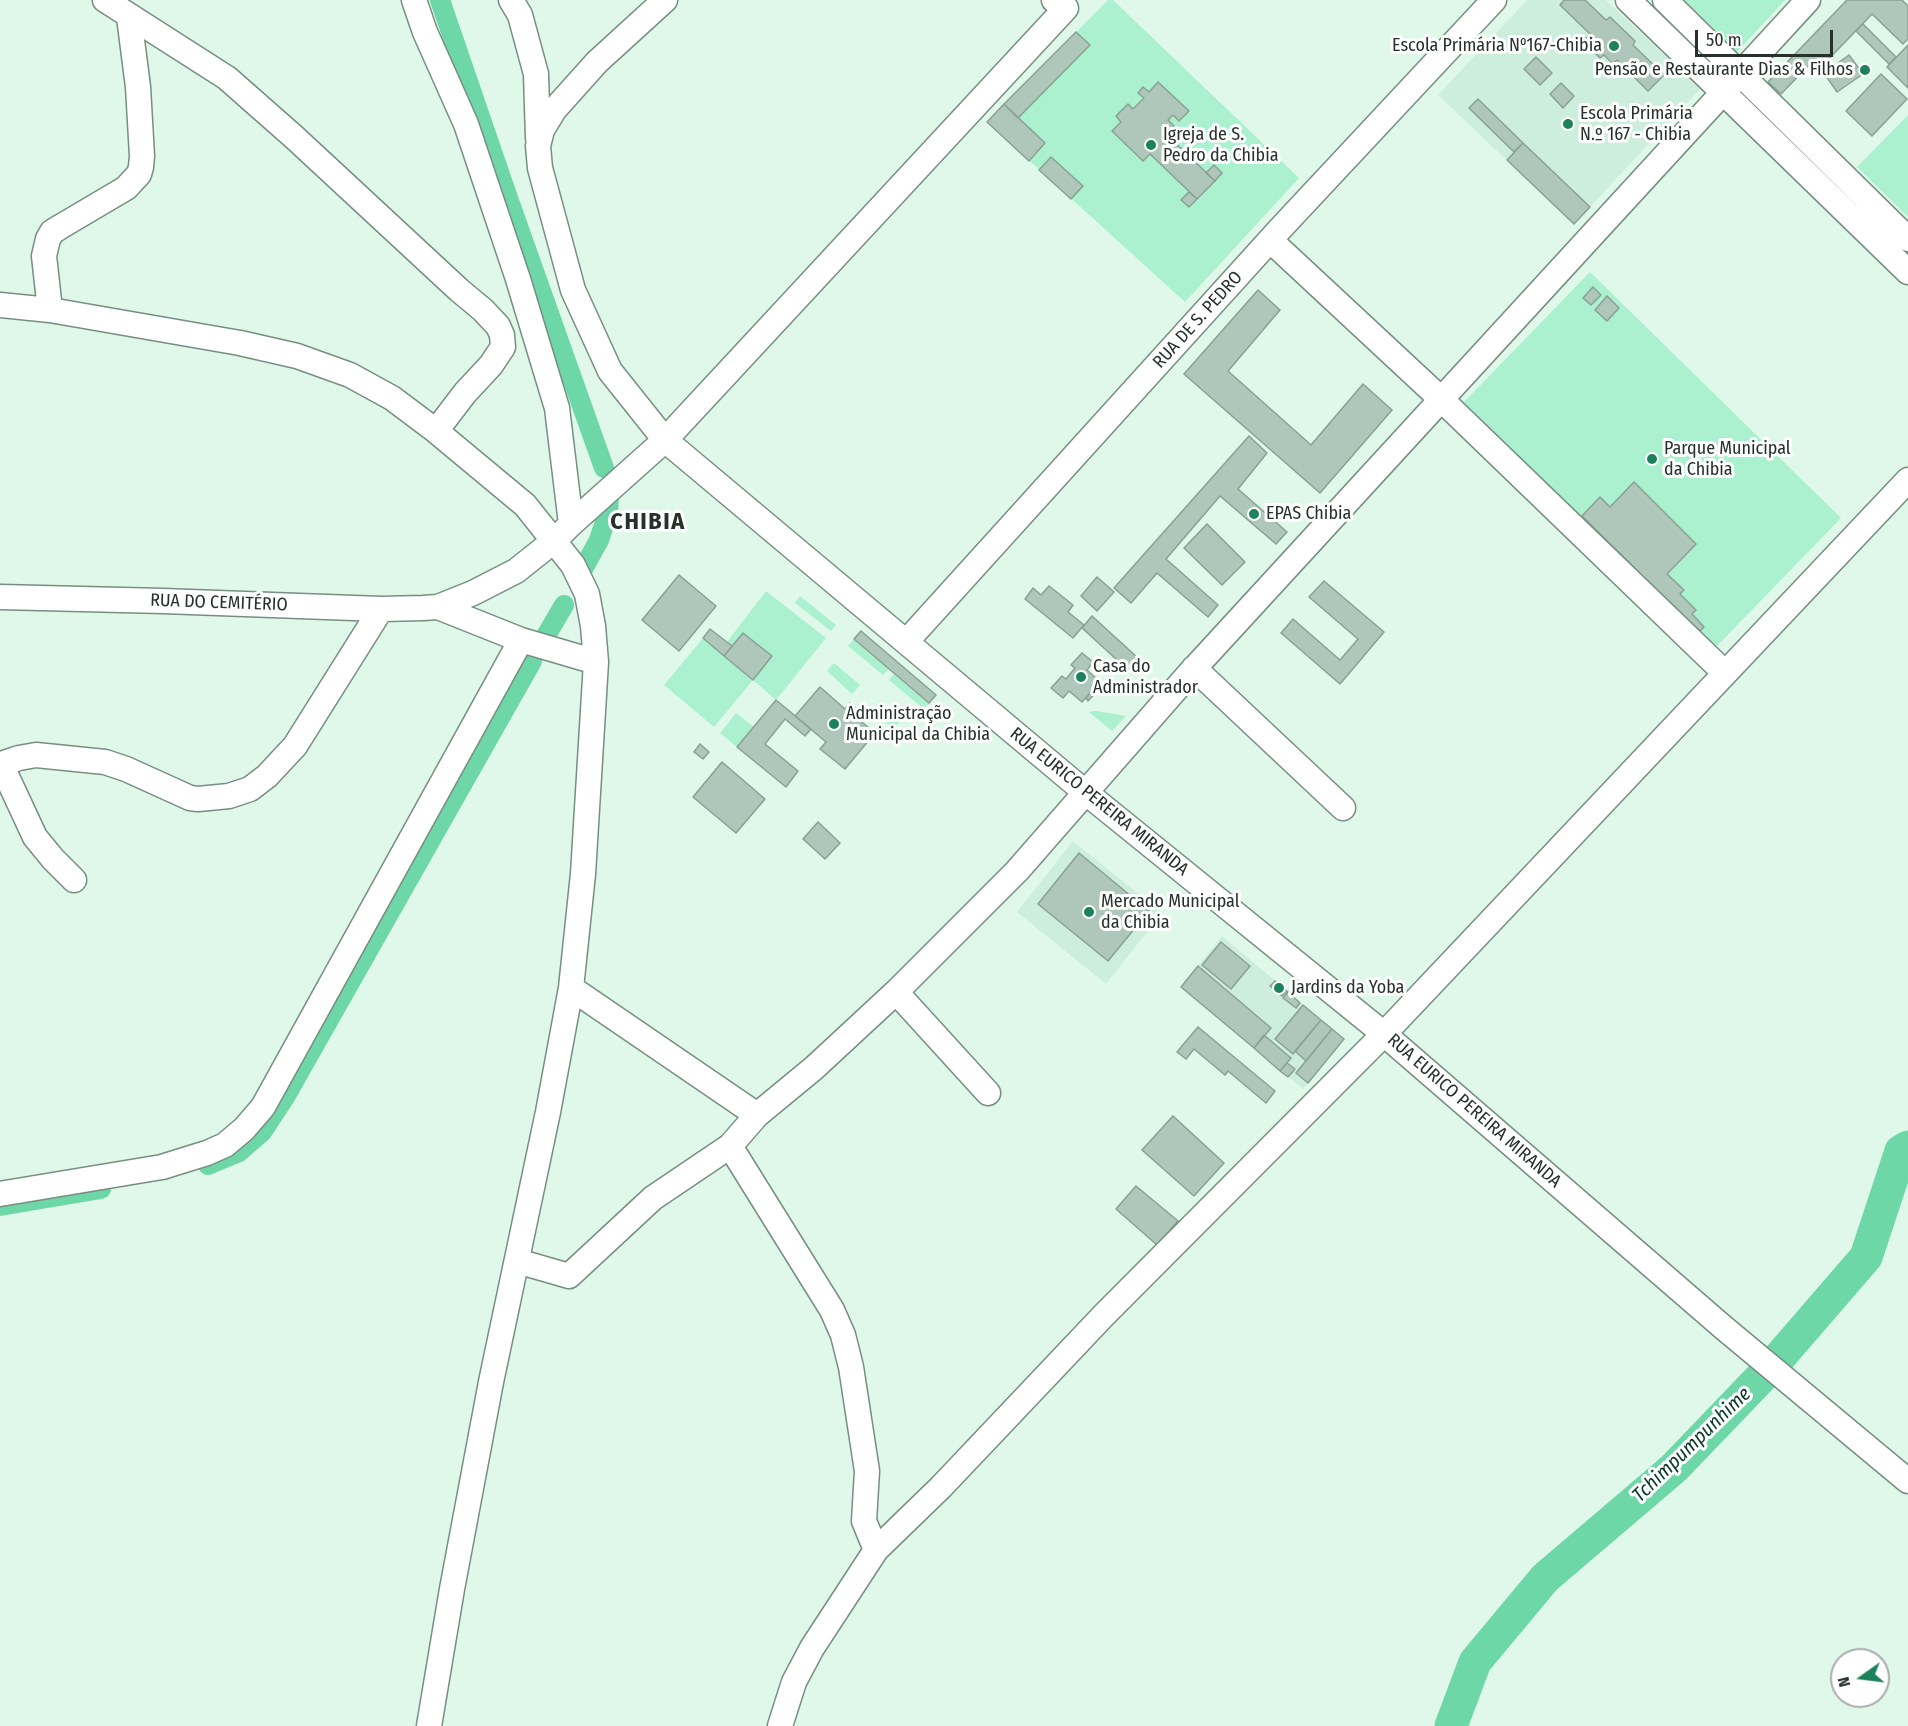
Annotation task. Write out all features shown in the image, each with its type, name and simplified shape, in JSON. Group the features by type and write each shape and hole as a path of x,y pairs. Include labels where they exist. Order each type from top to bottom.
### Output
{"street":[{"path":"105,0 227,78 303,145 498,326 502,335 503,347 491,365 465,393 436,431"},
{"path":"414,0 425,32 466,124 518,279 557,408 563,532 573,565 586,594 593,626 596,662 583,874 571,988 548,1112 489,1393 429,1726"},
{"name":"RUA EURICO PEREIRA MIRANDA","path":"511,0 520,15 536,74 537,146 540,168 573,290 610,371 665,440 1085,792 1384,1034 1724,1328 1908,1482"},
{"path":"537,146 542,130 554,110 597,62 665,0"},
{"name":"RUA DE S. PEDRO","path":"906,642 1270,240 1494,0"},
{"path":"1628,0 1908,273"},
{"path":"1665,0 1908,239"},
{"path":"517,1261 569,1275 654,1198 730,1146 757,1115 814,1068 896,992 1017,871 1194,668 1808,0"},
{"path":"438,607 516,572 665,440 1064,3"},
{"path":"50,310 44,256 52,232 126,188 139,174 141,167 138,87 129,17"},
{"path":"1270,240 1442,399 1725,673"},
{"path":"0,305 50,310 240,343 297,356 350,375 392,399 436,431 525,505 563,532"},
{"path":"780,1726 794,1682 812,1648 876,1550 941,1487 1104,1315 1384,1034 1908,480"},
{"name":"RUA DO CEMITÉRIO","path":"0,597 381,609 438,607"},
{"path":"438,607 521,640 596,662"},
{"path":"74,880 53,860 35,837 0,763 36,755 105,762 190,798 198,799 229,796 250,789 267,776 296,746 381,609"},
{"path":"0,1194 162,1167 207,1154 225,1145 244,1129 263,1107 521,640"},
{"path":"1194,668 1344,808"},
{"path":"571,988 757,1115"},
{"path":"896,992 988,1093"},
{"path":"730,1146 832,1310 843,1335 851,1367 867,1471 864,1521 876,1550"}],"shaded area":[{"name":"Escola Primária N.º 167 - Chibia","path":"1527,0 1606,0 1700,89 1574,224 1438,95"},
{"name":"Mercado Municipal da Chibia","path":"1073,841 1162,913 1106,984 1017,912"},
{"name":"Jardins da Yoba","path":"1222,936 1344,1039 1303,1089 1181,987"}],"green space":[{"path":"1108,0 1113,0 1299,178 1185,302 987,122"},
{"path":"1677,0 1785,0 1734,55"},
{"path":"1908,115 1908,217 1857,167"},
{"name":"Parque Municipal da Chibia","path":"1590,272 1841,518 1715,648 1464,402"},
{"path":"766,591 826,638 776,700 753,680 714,727 664,685 703,638 752,679 771,656 744,633 732,646 727,642"},
{"path":"800,596 836,625 831,631 795,603"},
{"path":"854,639 889,669 883,675 848,646"},
{"path":"834,663 860,685 852,694 827,671"},
{"path":"894,674 929,703 924,709 889,680"},
{"path":"880,701 901,720 893,729 872,710"},
{"path":"1097,711 1126,716 1112,731 1089,712"},
{"path":"736,713 754,727 737,747 720,733"}],"building":[{"name":"Escola Primária N⁰167-Chibia","path":"1564,0 1585,0 1606,20 1610,17 1635,41 1633,45 1664,75 1648,91 1617,60 1613,64 1604,55 1600,58 1593,51 1596,48 1586,38 1591,35 1560,5"},
{"path":"1847,0 1902,0 1908,6 1908,39 1903,44 1872,14 1823,65 1812,62 1781,94 1768,82"},
{"path":"1863,24 1896,57 1889,64 1856,31"},
{"path":"1076,32 1090,45 1018,118 1004,104"},
{"path":"1908,45 1908,88 1887,67"},
{"path":"1849,55 1863,74 1837,92 1824,73"},
{"path":"1536,57 1552,73 1540,85 1524,69"},
{"path":"1881,74 1907,99 1872,136 1846,111"},
{"name":"Igreja de S. Pedro da Chibia","path":"1158,82 1189,111 1179,121 1173,115 1168,120 1175,127 1167,135 1215,181 1197,199 1150,154 1143,161 1112,131 1121,122 1116,116 1128,104 1133,109 1144,98 1138,93 1143,87 1149,92"},
{"path":"1561,83 1574,96 1563,108 1550,94"},
{"path":"1478,99 1523,143 1514,152 1469,108"},
{"path":"1004,104 1045,143 1029,161 987,122"},
{"path":"1523,143 1590,207 1574,224 1507,160"},
{"path":"1051,157 1083,186 1071,199 1039,170"},
{"path":"1214,165 1222,173 1215,181 1206,173"},
{"path":"1189,192 1197,199 1189,207 1181,200"},
{"path":"1593,287 1601,295 1591,305 1583,298"},
{"path":"1258,290 1280,310 1228,371 1311,445 1363,384 1392,410 1320,493 1184,374"},
{"path":"1607,296 1619,308 1607,321 1595,310"},
{"name":"EPAS Chibia","path":"1249,436 1267,453 1238,489 1287,532 1276,544 1220,496 1166,559 1218,605 1208,617 1157,573 1131,603 1114,588"},
{"path":"1634,482 1696,544 1667,574 1684,590 1680,594 1696,610 1692,614 1704,627 1699,632 1582,516 1600,497 1610,507"},
{"path":"1207,524 1245,562 1222,585 1184,548"},
{"path":"679,575 716,606 679,651 642,620"},
{"path":"1097,577 1114,592 1097,611 1081,596"},
{"path":"1324,581 1384,632 1340,684 1281,633 1293,619 1340,660 1358,639 1309,597"},
{"path":"1049,586 1073,605 1068,612 1084,625 1073,638 1025,599 1033,588 1041,595"},
{"path":"1092,616 1138,658 1128,670 1082,628"},
{"path":"710,629 732,646 724,656 703,638"},
{"path":"861,631 936,695 929,703 854,639"},
{"path":"743,633 772,656 753,680 724,656"},
{"name":"Casa do Administrador","path":"1082,653 1093,662 1087,670 1100,682 1082,702 1069,691 1063,698 1051,688 1062,676 1066,679 1075,668 1071,665"},
{"path":"1097,685 1100,688 1088,701 1086,698"},
{"name":"Administração Municipal da Chibia","path":"820,687 845,709 850,703 861,713 857,718 875,733 845,769 820,749 826,742 795,716"},
{"path":"776,700 811,729 805,736 785,719 765,744 798,771 786,787 737,747"},
{"path":"700,744 709,752 703,759 694,752"},
{"path":"722,762 765,799 736,833 693,797"},
{"path":"818,822 840,843 825,859 803,839"},
{"path":"1079,853 1149,911 1108,961 1038,904"},
{"path":"1221,942 1250,966 1231,989 1202,965"},
{"path":"1198,966 1271,1028 1254,1048 1181,987"},
{"path":"1275,981 1287,991 1282,996 1270,986"},
{"path":"1288,992 1300,1003 1296,1008 1283,998"},
{"path":"1303,1005 1321,1020 1293,1054 1275,1039"},
{"path":"1321,1020 1332,1029 1306,1061 1295,1051"},
{"path":"1198,1027 1275,1091 1266,1103 1228,1071 1225,1075 1194,1049 1186,1059 1177,1052"},
{"path":"1332,1029 1344,1039 1308,1083 1296,1073"},
{"path":"1264,1035 1291,1058 1280,1071 1254,1048"},
{"path":"1287,1063 1295,1069 1288,1077 1280,1071"},
{"path":"1173,1116 1224,1163 1194,1196 1142,1150"},
{"path":"1136,1186 1178,1221 1157,1245 1116,1209"}],"waterway":[{"path":"440,0 604,468"},
{"path":"582,571 599,540 608,513 609,495"},
{"path":"547,634 564,605"},
{"path":"208,1165 239,1152 262,1132 285,1097 532,661"},
{"name":"Tchimpumpunhime","path":"1451,1726 1475,1662 1545,1578 1674,1468 1771,1367 1866,1257 1901,1151 1908,1147"},
{"path":"0,1206 101,1189"}],"place":[{"name":"Escola Primária N⁰167-Chibia","path":"1614,46"},
{"name":"Pensão e Restaurante Dias & Filhos","path":"1865,70"},
{"name":"Escola Primária N.º 167 - Chibia","path":"1568,124"},
{"name":"Igreja de S. Pedro da Chibia","path":"1151,145"},
{"name":"Parque Municipal da Chibia","path":"1652,459"},
{"name":"EPAS Chibia","path":"1254,514"},
{"name":"Casa do Administrador","path":"1081,677"},
{"name":"Administração Municipal da Chibia","path":"834,724"},
{"name":"Mercado Municipal da Chibia","path":"1089,912"},
{"name":"Jardins da Yoba","path":"1279,988"}],"district":[{"name":"CHIBIA","path":"648,522"}]}
